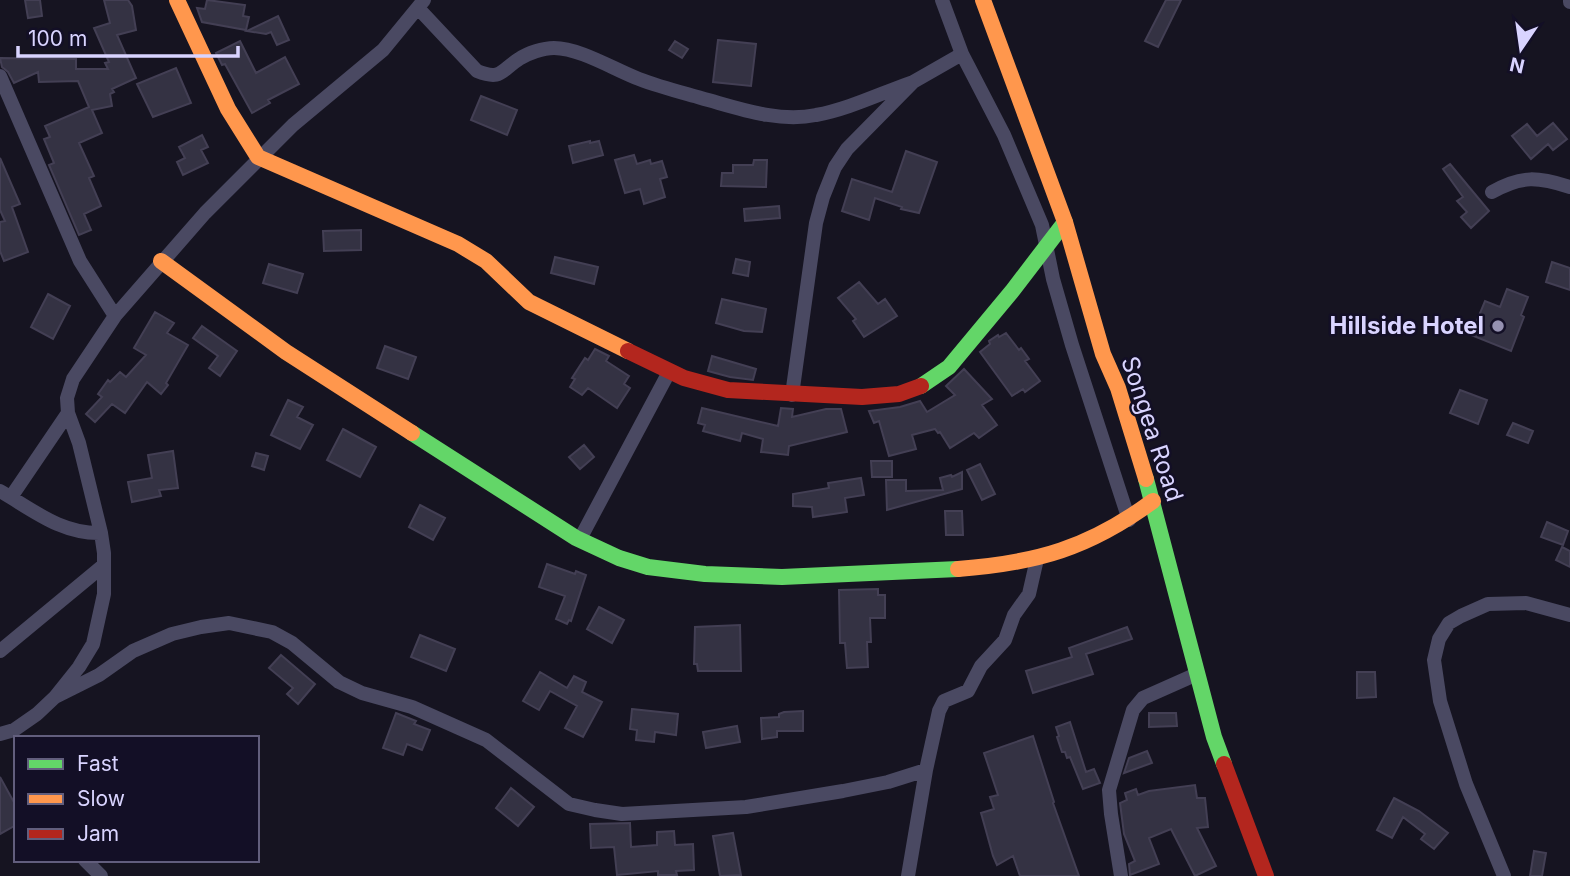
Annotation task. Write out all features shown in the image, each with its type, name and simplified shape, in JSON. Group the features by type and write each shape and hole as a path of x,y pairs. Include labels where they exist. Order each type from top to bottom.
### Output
{"main road":[{"path":"177,0 228,109 258,157 458,244 486,261 530,302 669,372 704,384 728,390 792,395 880,396 899,394 931,381 960,356 1065,222"},
{"name":"Songea Road","path":"983,0 1065,222 1103,354 1118,388 1153,501 1217,747 1266,876"},
{"path":"161,261 285,351 580,539 639,565 680,572 740,577 827,576 991,567 1037,559 1072,548 1129,520 1153,501"}],"street":[{"path":"942,0 962,54 1018,165 1047,244 1053,279 1072,345 1129,520"},
{"path":"11,734 55,697 79,667 93,643 104,594 101,533 79,443 68,413 67,398 73,379 115,316 161,261 258,157 293,124 383,50 421,4 477,71 490,76 503,73 518,59 529,54 555,48 582,55 655,85 742,110 796,118 817,116 913,82 962,54"},
{"path":"0,76 80,261 115,316"},
{"path":"792,395 810,255 823,197 835,167 848,149 913,82"},
{"path":"1492,192 1508,183 1532,178 1570,187"},
{"path":"580,539 669,372"},
{"path":"68,413 5,494 49,522 83,534 101,533"},
{"path":"908,876 926,770 942,705 944,701 968,691 981,666 1005,640 1014,615 1029,594 1037,559"},
{"path":"0,651 104,565"},
{"path":"1504,876 1466,784 1440,701 1434,660 1439,639 1449,623 1488,604 1526,603 1570,615"},
{"path":"55,697 99,675 132,651 172,634 201,626 229,623 272,632 292,643 339,682 362,693 412,707 486,740 569,804 595,810 622,814 746,807 854,789 926,770"},
{"path":"1121,876 1109,790 1133,710 1143,698 1197,674"},
{"path":"87,862 101,876"}],"building":[{"path":"25,0 40,0 42,16 28,18"},
{"path":"104,0 128,0 132,6 136,30 117,35 136,78 112,89 112,106 92,110 102,133 79,143 94,176 89,178 101,206 84,214 91,230 79,235 49,165 54,163 44,139 50,137 45,126 89,107 78,81 39,82 38,72 14,83 2,67 0,58 76,59 76,69 108,69 105,63 109,62 94,28 110,23"},
{"path":"207,0 245,5 243,16 249,17 246,30 202,22 197,8 205,9"},
{"path":"1166,0 1181,0 1158,47 1145,41"},
{"path":"278,16 289,40 277,45 271,32 266,34 247,31"},
{"path":"718,40 756,44 751,86 713,82"},
{"path":"240,41 256,73 285,57 299,84 268,100 270,103 252,113 216,53"},
{"path":"675,41 688,49 682,58 669,50"},
{"path":"176,68 191,103 153,117 137,84"},
{"path":"481,96 517,110 507,135 471,120"},
{"path":"1553,123 1567,139 1553,150 1548,144 1531,159 1512,136 1527,124 1537,136"},
{"path":"202,135 208,147 201,150 208,163 183,175 177,162 185,158 179,147"},
{"path":"599,141 603,155 573,163 569,146"},
{"path":"906,151 937,162 919,213 875,198 869,220 842,211 852,179 892,192"},
{"path":"634,155 637,164 650,160 651,164 662,161 667,177 660,179 665,197 644,204 640,189 625,193 615,160"},
{"path":"0,158 20,204 12,207 28,252 4,261 0,251 0,222 5,221 0,210"},
{"path":"754,160 767,160 766,187 721,186 722,173 733,173 733,165 753,165"},
{"path":"1450,164 1489,211 1471,228 1461,217 1467,212 1457,201 1463,197 1443,169"},
{"path":"779,206 780,218 745,221 744,209"},
{"path":"361,230 361,250 324,251 323,231"},
{"path":"555,257 598,267 594,284 551,273"},
{"path":"736,259 750,262 748,276 733,273"},
{"path":"1552,262 1570,268 1570,290 1546,282"},
{"path":"269,264 303,274 297,293 263,283"},
{"path":"859,282 878,304 885,299 897,316 864,337 853,321 856,319 838,298"},
{"name":"Hillside Hotel","path":"1507,289 1528,297 1521,315 1524,317 1511,351 1471,335 1485,301 1500,307"},
{"path":"48,294 70,306 53,339 31,327"},
{"path":"722,299 766,309 762,332 744,331 716,323"},
{"path":"155,312 174,323 167,333 188,345 166,383 168,385 161,394 147,382 125,413 112,404 95,422 86,414 102,397 98,394 108,380 110,382 120,372 126,377 146,355 134,348"},
{"path":"202,326 237,351 220,376 209,368 218,356 193,338"},
{"path":"1006,333 1029,359 1025,361 1040,381 1025,392 1023,389 1012,396 980,352 990,344 989,341"},
{"path":"385,346 416,357 408,379 377,368"},
{"path":"595,349 609,356 606,361 629,376 624,384 630,388 617,408 588,388 582,395 570,387 575,379 572,378 585,358 588,360"},
{"path":"712,356 756,369 753,380 708,371"},
{"path":"964,369 992,399 982,405 997,425 979,438 974,433 950,448 935,429 912,435 916,449 889,456 879,421 874,423 869,411 920,401 927,412 955,395 946,386"},
{"path":"1460,390 1487,400 1478,424 1450,413"},
{"path":"288,400 303,407 297,417 313,425 300,449 271,435"},
{"path":"702,408 778,426 781,408 793,409 792,417 826,409 841,409 847,432 789,446 788,455 761,452 763,439 742,433 740,441 703,431 705,425 698,423"},
{"path":"1513,423 1533,431 1528,443 1507,435"},
{"path":"343,429 376,447 360,477 327,460"},
{"path":"584,445 594,457 580,469 569,457"},
{"path":"173,451 178,488 159,490 161,496 132,502 128,482 152,478 148,455"},
{"path":"256,453 268,456 264,470 252,466"},
{"path":"871,461 892,461 892,477 872,477"},
{"path":"980,464 995,494 982,500 967,470"},
{"path":"962,472 962,489 887,510 886,480 906,480 906,491 943,490 940,478 952,477"},
{"path":"861,478 864,495 845,498 847,512 813,517 812,507 793,506 793,494 829,488 828,483"},
{"path":"420,505 445,518 433,540 409,527"},
{"path":"945,511 962,511 963,535 946,535"},
{"path":"1547,522 1568,531 1563,545 1541,537"},
{"path":"1562,547 1570,551 1570,567 1556,560"},
{"path":"547,564 586,575 571,621 567,624 556,619 565,596 539,587"},
{"path":"878,589 878,595 885,595 885,618 870,618 868,667 847,668 845,643 840,643 839,590"},
{"path":"599,607 624,620 612,643 587,629"},
{"path":"740,625 741,671 698,671 697,664 694,664 695,627"},
{"path":"1127,627 1132,639 1086,654 1093,674 1033,693 1026,671 1072,657 1069,648"},
{"path":"420,635 455,649 446,671 411,657"},
{"path":"281,655 315,684 298,704 287,694 293,688 269,668"},
{"path":"540,672 567,688 574,676 586,682 582,692 602,702 583,737 565,728 577,706 550,691 539,710 523,701"},
{"path":"1357,672 1375,672 1376,697 1357,698"},
{"path":"632,709 678,714 676,735 655,732 654,742 636,740 637,730 630,729"},
{"path":"803,711 803,731 777,731 777,737 762,739 761,718 779,717 779,714 784,712"},
{"path":"396,713 430,730 422,750 407,744 403,755 383,748"},
{"path":"1149,713 1176,713 1177,726 1149,727"},
{"path":"1070,722 1086,772 1094,769 1100,783 1083,789 1070,757 1067,758 1065,752 1062,752 1057,737 1056,727"},
{"path":"737,726 740,742 706,748 703,732"},
{"path":"1033,736 1079,876 1020,876 1013,856 997,865 993,856 981,813 994,809 990,797 998,795 984,753"},
{"path":"1147,751 1152,763 1124,773 1129,758"},
{"path":"0,777 14,802 14,826 0,834"},
{"path":"1195,785 1197,798 1205,798 1208,827 1197,828 1216,866 1195,876 1171,829 1149,838 1159,864 1130,875 1129,864 1135,861 1124,834 1120,803 1127,800 1125,793 1136,789 1138,795"},
{"path":"511,788 534,807 518,826 496,808"},
{"path":"1394,798 1419,811 1448,833 1434,849 1421,839 1425,834 1403,817 1392,838 1377,830"},
{"path":"630,823 631,847 657,845 657,832 674,831 675,845 693,844 694,870 676,871 677,875 658,875 658,871 617,875 614,847 591,848 590,824"},
{"path":"733,833 741,875 720,876 713,836"},
{"path":"1534,851 1546,853 1542,876 1530,876"}],"traffic: fast":[{"path":"921,386 949,367 1065,222"},
{"path":"412,433 576,538 619,558 648,567 705,574 782,577 958,569"},
{"path":"1146,479 1214,737 1224,764"}],"traffic: slow":[{"path":"177,0 228,109 258,157 458,244 486,261 529,302 628,351"},
{"path":"983,0 1065,222 1103,354 1118,388 1146,479"},
{"path":"161,261 286,352 412,433"},
{"path":"958,569 1038,557 1084,542 1107,531 1153,501"}],"traffic: jam":[{"path":"628,351 684,378 728,390 862,397 899,394 921,386"},
{"path":"1224,764 1266,876"}],"place":[{"name":"Hillside Hotel","path":"1498,326"}]}
